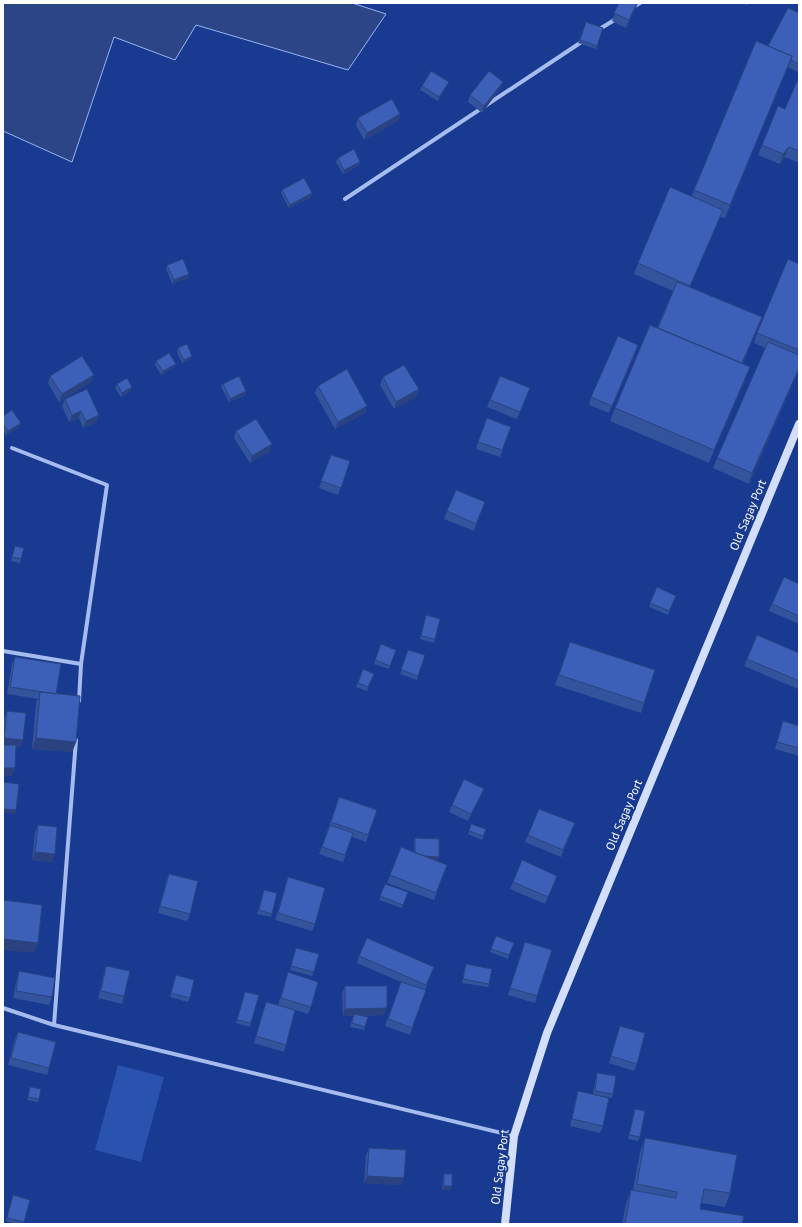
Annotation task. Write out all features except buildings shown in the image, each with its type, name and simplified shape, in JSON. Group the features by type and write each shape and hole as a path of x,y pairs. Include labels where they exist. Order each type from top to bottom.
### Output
{"street":[{"path":"627,12 640,3"},
{"path":"594,33 620,16"},
{"path":"345,199 587,38"},
{"name":"Old Sagay Port","path":"505,1224 514,1136 547,1033 799,424"},
{"path":"12,448 107,486 81,664 78,703"},
{"path":"3,651 81,664"},
{"path":"54,1025 76,735"},
{"path":"3,1008 54,1025 514,1136"}],"shaded area":[{"path":"3,3 352,3 386,14 348,70 196,25 175,60 114,37 72,162 3,131"},
{"path":"118,1065 164,1077 141,1162 95,1150"}]}
